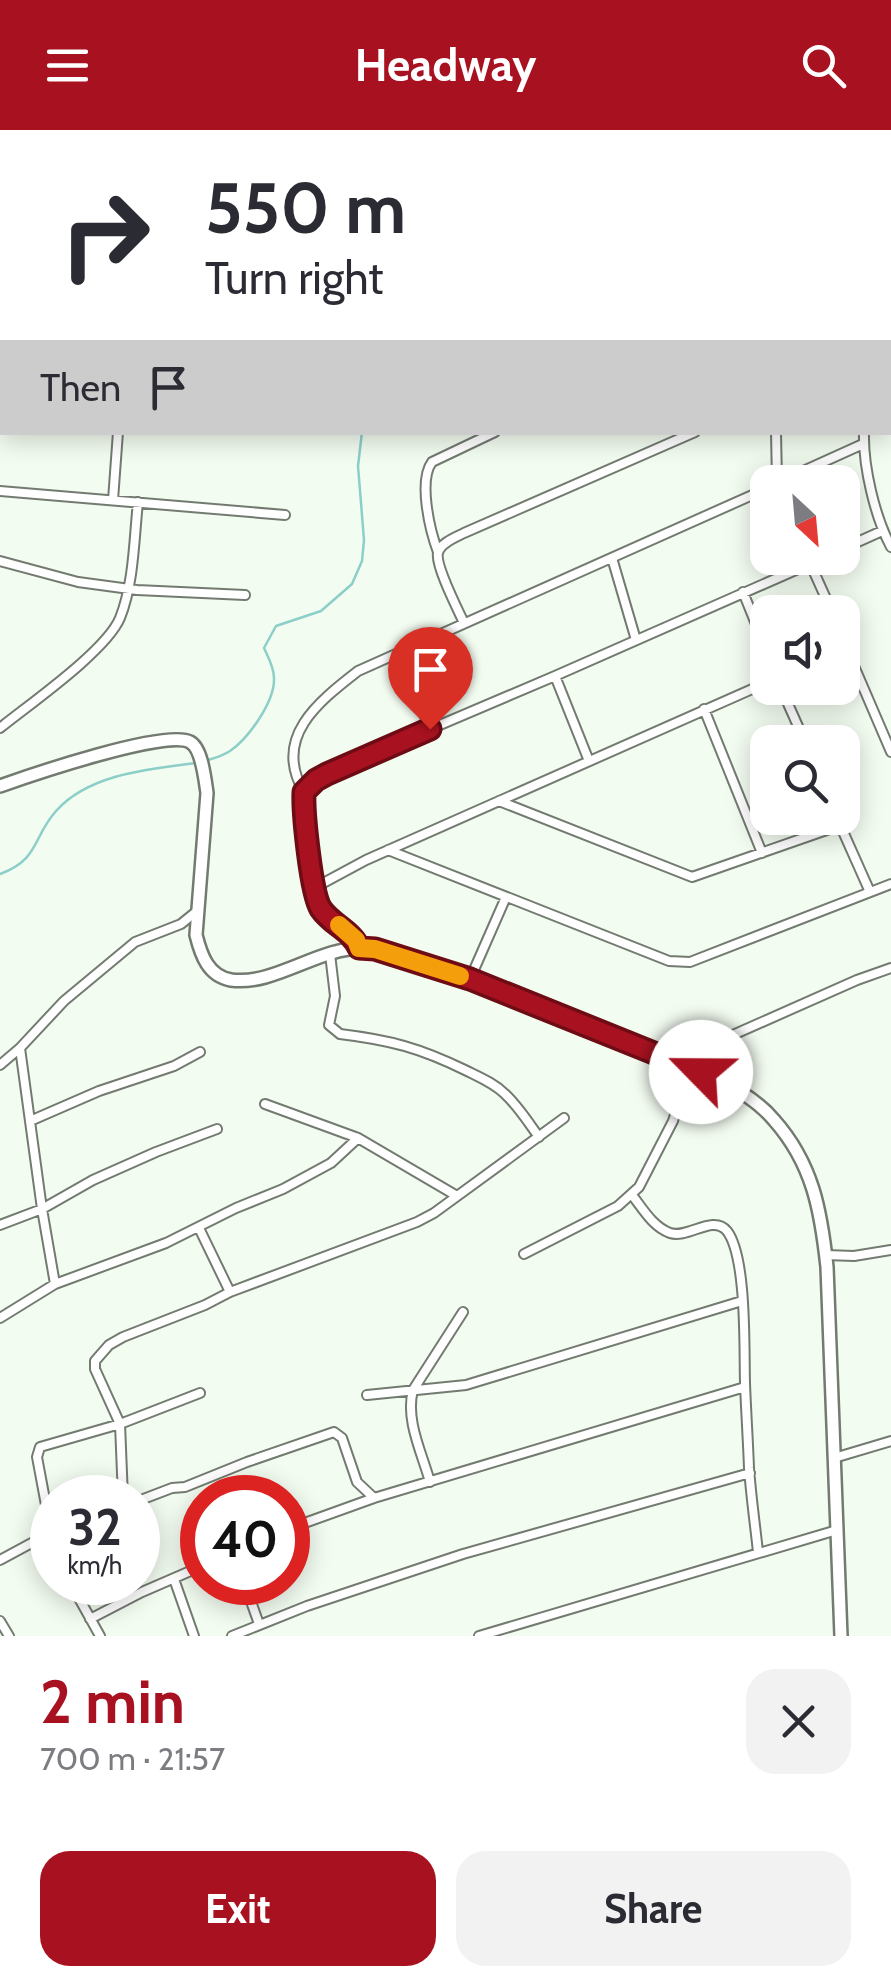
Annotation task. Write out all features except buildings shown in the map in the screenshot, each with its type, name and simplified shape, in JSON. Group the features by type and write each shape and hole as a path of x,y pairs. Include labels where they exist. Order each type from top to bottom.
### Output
{"street":[{"path":"113,500 118,435"},
{"path":"464,624 443,576 432,536 426,470 432,462 489,435"},
{"path":"438,552 464,533 688,435"},
{"path":"776,435 777,465"},
{"path":"864,435 882,531 891,547"},
{"path":"816,465 863,444"},
{"path":"0,491 285,515"},
{"path":"359,948 350,934 319,906 304,792 295,777 291,758 298,736 320,701 358,671 750,496"},
{"path":"0,728 105,642 120,619 128,589 138,502"},
{"path":"860,541 882,531"},
{"path":"612,558 636,640"},
{"path":"0,561 78,582 128,589 245,594"},
{"path":"304,792 327,774 782,575"},
{"path":"743,592 750,609"},
{"path":"399,653 430,729"},
{"path":"555,676 589,761"},
{"path":"860,680 891,752"},
{"path":"314,888 498,800 750,690"},
{"path":"704,710 762,853"},
{"path":"0,786 172,738 189,741 196,747 205,776 206,822 196,935 202,956 214,973 225,979 260,978 330,954 375,949 470,979 681,1064 749,1097 772,1117 792,1142 807,1171 817,1198 826,1255 838,1635"},
{"path":"498,800 692,878 805,835"},
{"path":"845,835 870,892"},
{"path":"388,850 669,962 682,963 891,884"},
{"path":"470,979 506,896"},
{"path":"0,1065 64,1000 135,942 181,924 197,911"},
{"path":"330,954 335,996 329,1025 334,1031 405,1045 493,1084 516,1105 538,1136"},
{"path":"681,1064 690,1054 720,1039 891,968"},
{"path":"20,1048 54,1284"},
{"path":"30,1120 174,1066 200,1052"},
{"path":"524,1254 632,1196 673,1121 684,1079 681,1064"},
{"path":"265,1104 358,1138 458,1196"},
{"path":"121,1475 120,1424 95,1369 99,1354 123,1337 205,1306 230,1292 416,1222 564,1118"},
{"path":"0,1224 42,1209 93,1180 156,1152 217,1129"},
{"path":"0,1318 54,1284 199,1228 331,1163 358,1138"},
{"path":"632,1196 665,1231 676,1235 712,1225 729,1233 739,1266 758,1552"},
{"path":"199,1228 230,1292"},
{"path":"826,1255 854,1256 891,1250"},
{"path":"367,1395 466,1385 742,1300"},
{"path":"430,1482 410,1402 462,1312"},
{"path":"310,1521 374,1498 745,1387"},
{"path":"41,1475 37,1457 40,1448 200,1394"},
{"path":"160,1493 334,1432 342,1438 357,1482 374,1498"},
{"path":"834,1458 891,1441"},
{"path":"232,1636 463,1554 750,1473"},
{"path":"479,1636 837,1530"},
{"path":"0,1560 30,1545"},
{"path":"90,1619 180,1576"},
{"path":"174,1579 194,1636"},
{"path":"82,1605 100,1636"},
{"path":"252,1605 259,1624"},
{"path":"0,1621 9,1636"}],"waterway":[{"path":"208,760 237,745 266,708 274,678 264,648 276,626 321,611 352,584 362,561 364,540 358,466 362,435"},
{"path":"0,874 22,862 56,811 85,789 121,775 196,763"}],"slow traffic":[{"path":"339,925 359,948 375,949 460,976"}],"route":[{"path":"430,729 327,774 304,792 319,906 356,940 359,948 375,949 470,979 701,1072"}]}
